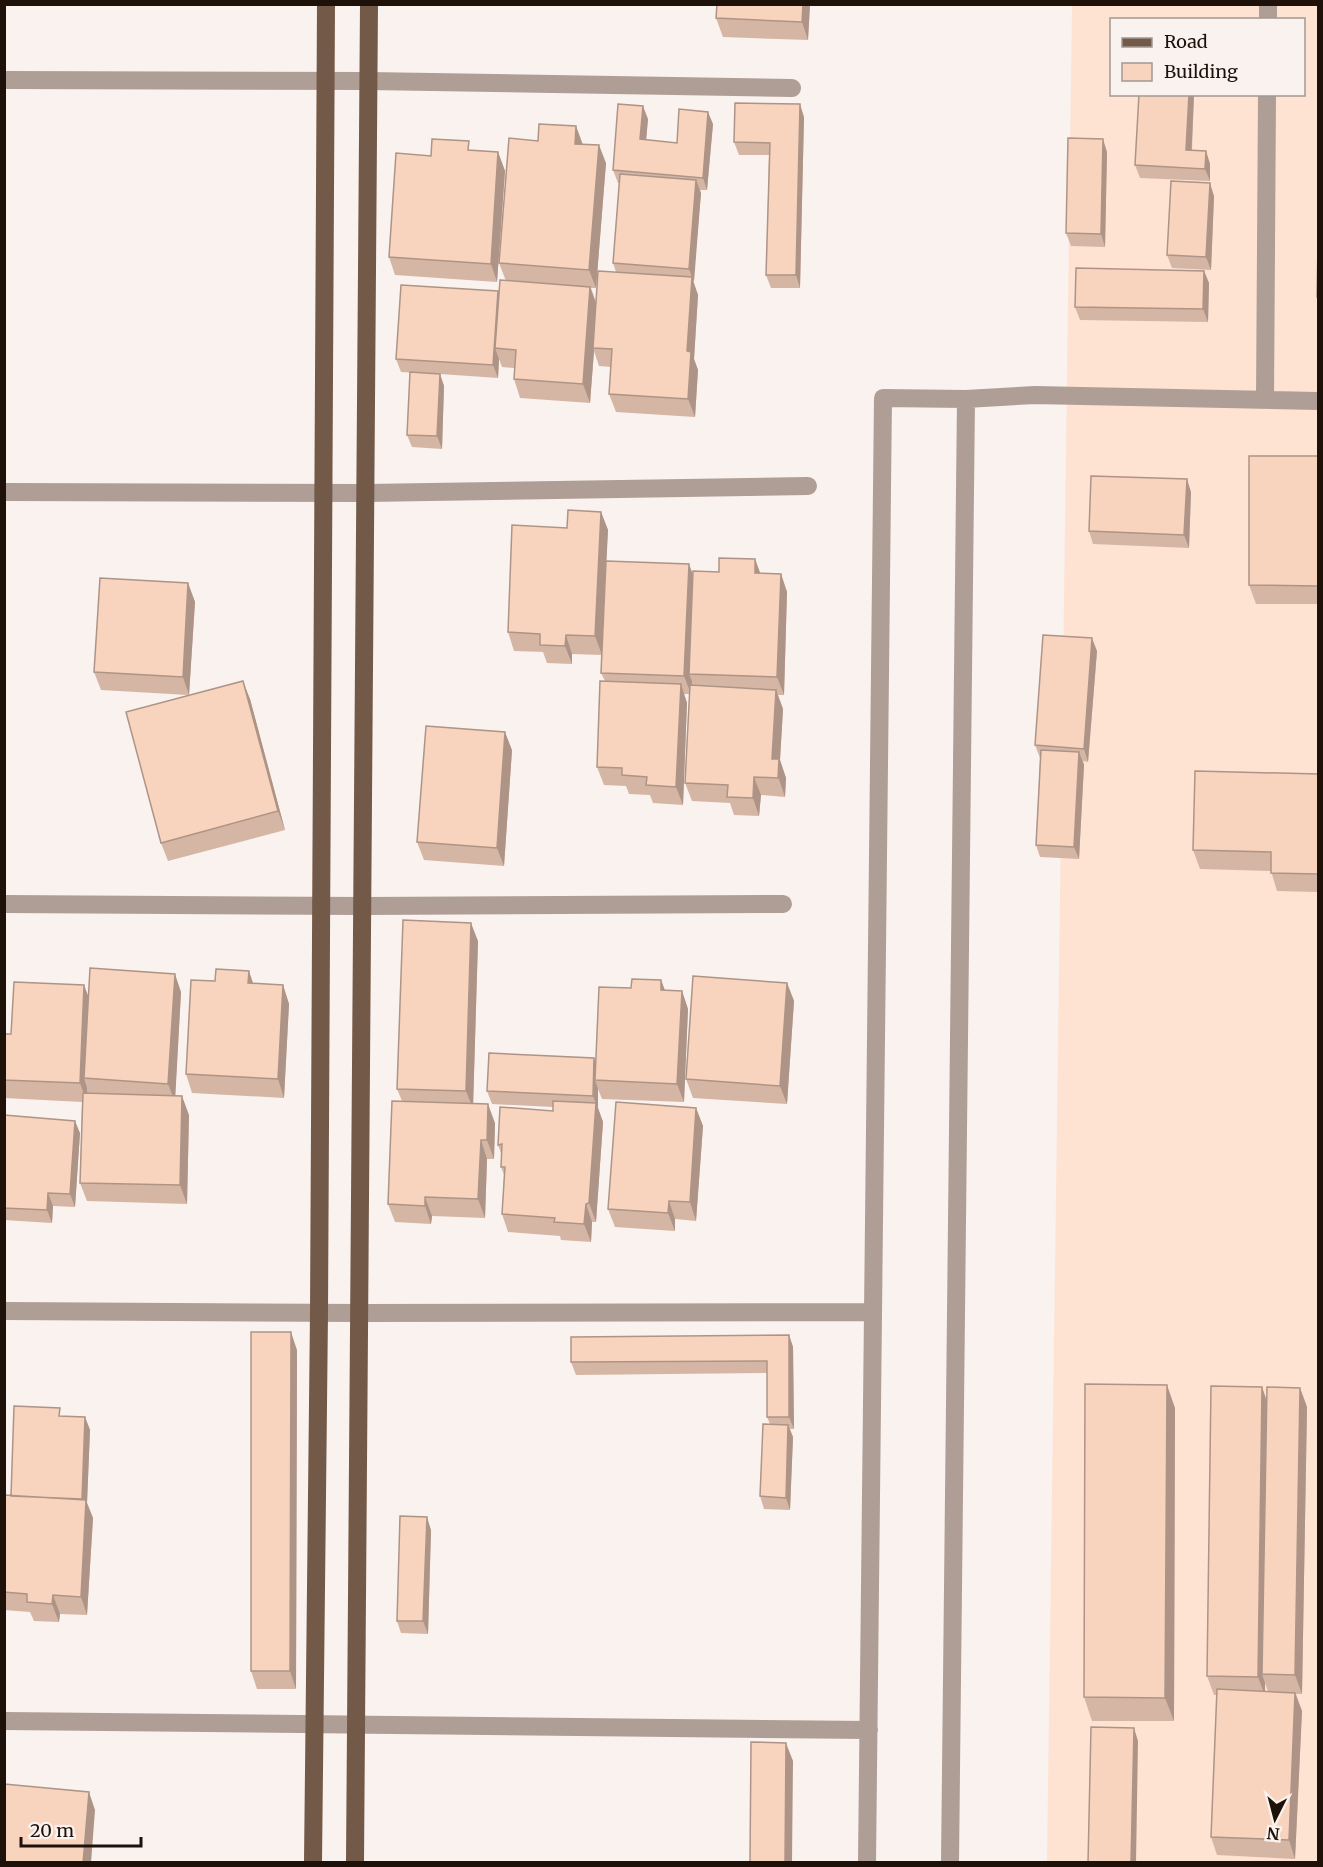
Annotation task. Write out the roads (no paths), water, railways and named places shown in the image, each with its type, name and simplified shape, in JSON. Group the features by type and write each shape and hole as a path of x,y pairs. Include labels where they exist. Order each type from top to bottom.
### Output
{"main road":[{"path":"313,1863 319,1313 326,4"},
{"path":"355,1863 358,1724 369,4"}],"street":[{"path":"4,80 326,80 792,88"},
{"path":"1265,400 1267,96"},
{"path":"867,1863 883,398 966,399 1035,395 1318,401"},
{"path":"950,1863 966,399"},
{"path":"4,492 366,493 808,486"},
{"path":"4,904 363,906 783,904"},
{"path":"4,1311 873,1312"},
{"path":"4,1721 869,1730"}]}
